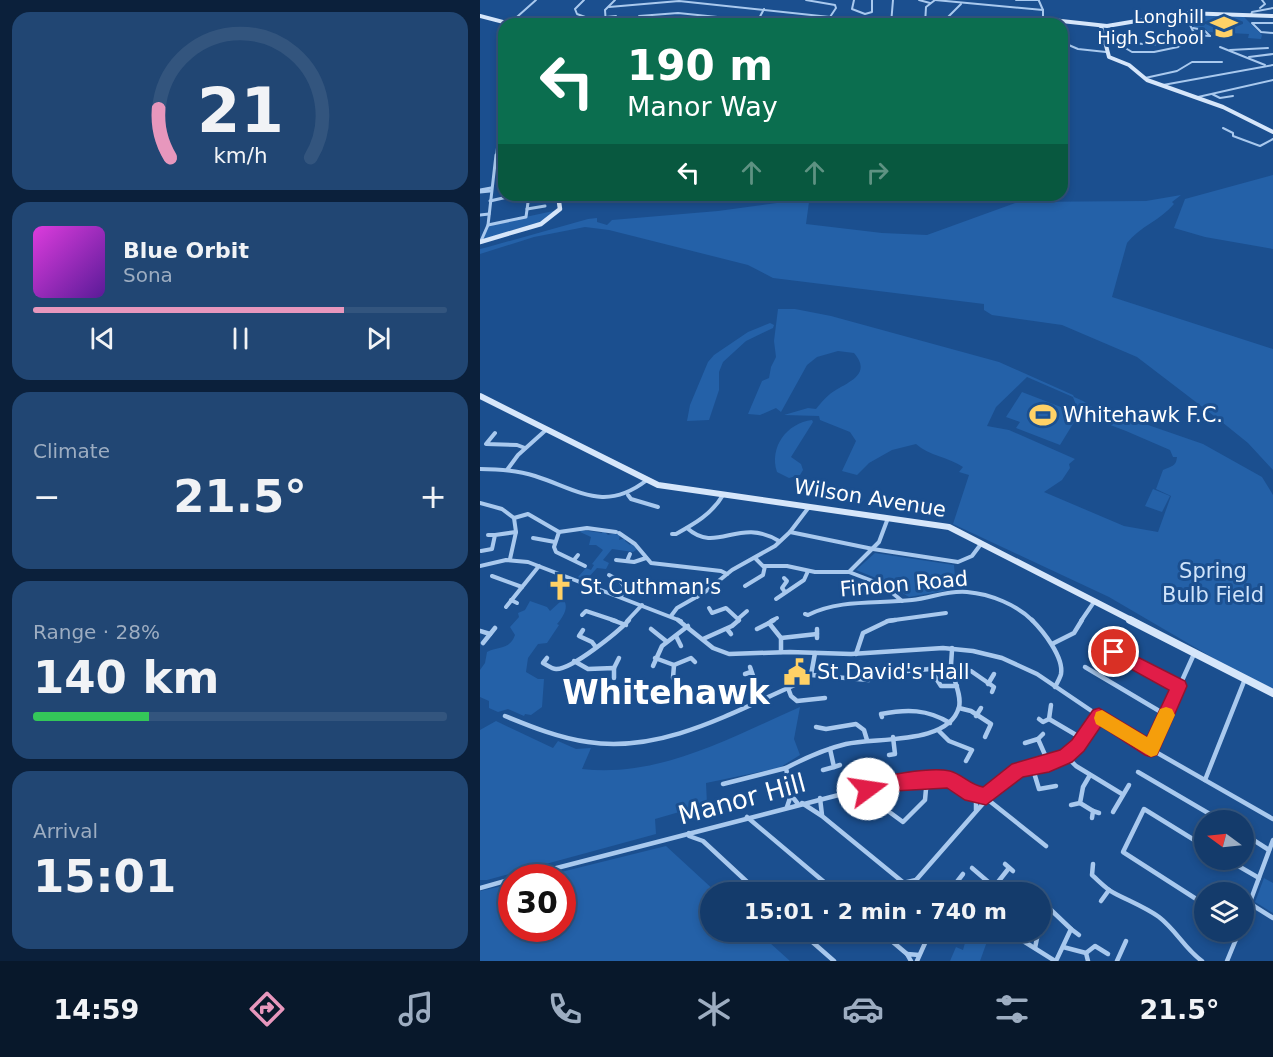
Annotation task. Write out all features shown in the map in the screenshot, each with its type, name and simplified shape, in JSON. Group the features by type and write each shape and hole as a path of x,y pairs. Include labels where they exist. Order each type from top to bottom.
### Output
{"street":[{"path":"516,18 536,0"},
{"path":"579,18 575,9 584,0"},
{"path":"615,0 605,10 606,17 617,17"},
{"path":"703,3 706,0"},
{"path":"806,0 830,3"},
{"path":"826,0 836,6 830,16"},
{"path":"854,0 853,10 867,14 872,12 872,0"},
{"path":"892,18 893,0"},
{"path":"919,0 930,3"},
{"path":"925,18 926,7 935,0 1043,10"},
{"path":"1016,0 1039,0 1043,18"},
{"path":"1251,14 1265,4 1262,0"},
{"path":"609,7 653,1 675,1 844,18"},
{"path":"816,6 820,1"},
{"path":"947,18 962,3"},
{"path":"1260,7 1273,9"},
{"path":"759,18 764,9"},
{"path":"638,18 645,12 713,18"},
{"path":"854,14 858,15"},
{"path":"1184,14 1195,35"},
{"path":"1068,22 1101,26 1184,14 1273,16"},
{"path":"480,16 498,21"},
{"path":"1273,23 1252,22 1261,32 1273,34"},
{"path":"1101,26 1109,57 1132,67 1144,78 1226,108 1273,132"},
{"path":"1104,44 1121,46 1131,52 1154,52 1176,48 1195,35 1210,37 1204,30 1193,28"},
{"path":"1103,35 1121,36 1124,38 1123,42 1155,45 1154,37 1157,35"},
{"path":"1068,45 1078,49 1106,51"},
{"path":"1220,47 1266,65"},
{"path":"1229,51 1265,48"},
{"path":"1249,58 1273,54"},
{"path":"1144,78 1177,71 1186,64 1222,62"},
{"path":"1162,86 1242,69 1273,65"},
{"path":"1197,97 1273,80"},
{"path":"1211,94 1220,98 1231,97"},
{"path":"1223,128 1233,133 1233,136 1260,146 1273,139"},
{"path":"480,242 488,225 490,190 498,145"},
{"path":"480,191 490,190"},
{"path":"490,201 498,199"},
{"path":"488,225 526,216 528,201"},
{"path":"480,242 549,220 560,208 559,201"},
{"path":"527,209 541,205"},
{"path":"480,215 489,214"},
{"name":"Wilson Avenue","path":"480,396 647,480 669,487 945,526 1273,693"},
{"path":"507,470 525,448 548,429"},
{"path":"495,433 484,444 516,445 525,448"},
{"path":"480,469 507,470 536,476 587,495 614,498 628,495 647,480"},
{"path":"628,495 631,499 654,507"},
{"path":"675,535 711,511 723,495"},
{"path":"480,503 502,509 514,518 516,532 510,559"},
{"path":"671,616 677,608 779,542 790,532 809,506"},
{"path":"514,518 528,514 559,532 587,528 609,532 620,535 635,544 645,558 655,564 721,571 727,574"},
{"path":"849,572 873,549 883,535 888,517"},
{"path":"687,528 697,536 710,539 721,539 741,531 752,531 765,533 779,542"},
{"path":"488,535 516,532"},
{"path":"559,532 555,542 556,552 585,566"},
{"path":"790,532 873,549 958,562 972,556 982,544"},
{"path":"481,551 492,549 495,535"},
{"path":"533,545 535,539 555,542"},
{"path":"627,561 630,554"},
{"path":"574,560 578,555"},
{"path":"616,560 637,562 645,558"},
{"path":"755,558 760,565 765,566 788,566 808,571 849,572 883,585 902,601"},
{"path":"480,566 510,559 539,566 671,616 688,626 717,650 729,654 781,652 856,654 952,648 1002,658 1030,670 1151,749 1273,819"},
{"path":"506,607 539,566"},
{"path":"745,586 764,574 765,566"},
{"path":"776,599 804,580 808,571"},
{"path":"614,578 618,573"},
{"path":"609,575 625,584 621,597"},
{"path":"496,576 522,587"},
{"path":"784,578 787,582 782,588 785,592"},
{"path":"645,583 655,587 683,586 697,597"},
{"path":"651,593 655,587"},
{"name":"Findon Road","path":"805,614 808,615 824,607 902,601 957,592 993,597 1025,614 1039,626 1052,644 1061,672 1055,687"},
{"path":"511,600 518,603"},
{"path":"822,600 824,607"},
{"path":"1052,644 1074,633 1094,601"},
{"path":"547,658 540,662 558,669 574,661 626,625 642,605"},
{"path":"709,608 710,614 725,607 738,618"},
{"path":"582,615 586,611 626,625"},
{"path":"703,639 713,632 727,629 738,622 738,618 747,611"},
{"path":"856,654 863,633 870,628 888,621 940,616 946,613"},
{"path":"757,629 777,618"},
{"path":"769,623 781,638 781,652"},
{"path":"653,666 655,658 666,641 688,626"},
{"path":"483,643 495,628"},
{"path":"651,629 666,641"},
{"path":"727,629 731,634"},
{"path":"583,630 577,635 592,642 595,646"},
{"path":"480,631 490,634"},
{"path":"781,638 817,634"},
{"path":"676,636 681,646"},
{"path":"723,784 786,768 805,757 830,749 867,740 939,730 950,723 959,708 960,696 953,671 952,648"},
{"path":"1114,652 1179,686"},
{"path":"505,716 578,741 604,745 627,745 677,735 804,681 811,675 815,653"},
{"path":"1151,749 1195,653"},
{"path":"614,678 614,668 619,658"},
{"path":"655,658 674,665 691,658 696,662"},
{"path":"574,661 588,669 614,668"},
{"path":"673,678 674,665"},
{"path":"1085,667 1166,715"},
{"path":"744,674 750,669 761,699"},
{"path":"907,671 930,669 942,687 957,686"},
{"path":"953,671 971,671 994,687 992,692"},
{"path":"811,675 869,680 869,672"},
{"path":"988,684 994,674"},
{"path":"938,679 946,678"},
{"path":"853,686 855,679"},
{"path":"1205,780 1245,679"},
{"path":"788,688 791,696 797,701 817,703 825,698"},
{"path":"1039,718 1044,722 1049,718 1051,705"},
{"path":"882,717 881,714 908,708 937,715 950,723"},
{"path":"959,708 971,711 991,724 985,737"},
{"path":"976,716 981,708"},
{"path":"907,882 916,880 986,797 1011,774 1032,766 1049,764 1066,756 1083,739 1099,716"},
{"path":"1049,718 1083,739"},
{"path":"816,727 822,730 856,724 863,727 867,740"},
{"path":"939,730 949,741 972,750 966,761"},
{"path":"1025,743 1038,739 1043,734"},
{"path":"893,737 894,754"},
{"path":"1038,739 1049,764"},
{"path":"823,770 837,766 830,749"},
{"path":"1066,756 1089,775 1122,794"},
{"path":"1032,766 1039,789 1056,786"},
{"path":"786,768 791,795 787,807"},
{"path":"1138,772 1203,810"},
{"path":"1080,803 1083,787 1089,775"},
{"path":"868,787 875,794 878,803 903,822 925,800 926,789 931,780"},
{"name":"Manor Hill","path":"571,864 800,803 878,785 952,780 976,796"},
{"path":"918,781 926,789"},
{"path":"875,794 878,785"},
{"path":"1113,812 1129,785"},
{"path":"791,795 802,805 822,816 902,882"},
{"path":"976,811 976,796 986,797 1046,846"},
{"path":"820,798 822,816"},
{"path":"1071,805 1080,803 1096,812 1092,818"},
{"path":"1194,840 1144,809 1123,852 1194,898"},
{"path":"758,824 759,814"},
{"path":"747,817 825,882"},
{"path":"701,830 703,841"},
{"path":"689,833 689,836 703,841 747,882"},
{"path":"1254,840 1269,850"},
{"path":"1254,889 1273,840"},
{"path":"1093,864 1089,871 1109,890 1159,917 1174,931 1191,953 1202,961"},
{"path":"972,868 988,882"},
{"path":"998,882 1009,868"},
{"path":"1245,870 1258,878"},
{"path":"957,882 963,874"},
{"path":"480,888 498,883"},
{"path":"1101,901 1109,890"},
{"path":"1254,906 1273,918"},
{"path":"1051,910 1079,935"},
{"path":"1022,942 1055,961 1071,929"},
{"path":"1117,961 1126,941"},
{"path":"812,942 834,961"},
{"path":"893,942 907,954 911,961"},
{"path":"907,954 918,958 925,942"},
{"path":"1035,948 1036,942"},
{"path":"1227,961 1235,942"},
{"path":"1064,946 1086,953"},
{"path":"1086,953 1095,946 1108,954"},
{"path":"1086,953 1088,961"}],"green space":[{"name":"Longhill High School","path":"1186,15 1242,15 1262,35 1261,39 1248,38 1249,34 1208,32 1206,29 1194,27"},
{"path":"1273,175 1273,249 1205,237 1174,228 1185,199"},
{"path":"1181,195 1172,202 1174,204 1169,210 1138,232 1127,243 1112,297 1273,349 1273,470 1248,443 1137,357 1062,325 992,315 984,310 984,304 773,278 748,265 609,230 585,227 534,237 480,254 480,249 588,219 597,218 597,222 607,225 612,220 718,211 784,202 809,202 806,224 882,233 927,235 1018,202 1146,201"},
{"path":"558,210 543,221 481,240 488,225"},
{"name":"Spring Bulb Field","path":"778,309 795,309 831,316 999,362 1073,395 1119,425 1125,417 1203,444 1262,477 1273,495 1273,689 1232,669 1109,597 953,524 969,475 959,472 963,467 916,444 892,450 869,463 857,475 842,471 856,441 850,432 820,420 819,416 784,415 808,408 816,409 830,394 855,378 861,368 854,353 838,351 817,357 807,365 781,412 776,408 760,415 748,414 762,381 769,378 776,357 774,341","holes":["1027,377 1073,397 1079,413 1170,450 1173,457 1177,457 1171,467 1163,470 1156,489 1171,496 1158,532 1124,526 1044,492 1062,480 1070,468 1069,464 1075,459 1009,430 987,426 996,407"]},
{"path":"770,323 774,325 773,328 746,341 723,362 719,372 719,390 709,420 687,421 690,405 708,362 714,355 748,332"},
{"path":"1022,392 1079,414 1060,445 1016,428 1020,422 1006,417"},
{"path":"812,420 813,422 791,457 801,464 803,470 800,475 789,478 777,472 776,454 782,438 795,426"},
{"path":"1153,489 1170,496 1162,512 1145,506"},
{"path":"581,530 602,533 603,530 608,535 616,533 620,535 619,540 626,538 625,541 630,545 632,543 639,548 633,552 612,549 603,560 609,563 606,569 597,568 586,580 578,577 586,568 591,570 594,565 592,564 603,550 596,545 589,545 591,537 580,532"},
{"path":"875,553 954,565 956,589 909,597 881,580 856,570"},
{"path":"530,601 547,607 550,611 561,601 566,605 564,614 557,624 559,625 547,643 538,644 528,658 526,672 538,679 544,679 542,707 531,715 525,714 524,716 508,709 498,712 489,708 489,701 480,697 480,670 485,663 487,652 507,645 513,640 515,635 510,627 519,617 518,613 525,610"},
{"path":"800,707 794,739 800,755 779,768 706,783 707,804 655,819 656,834 546,864 498,864 498,877 480,880 480,730 496,721 553,748 558,741 576,749 591,748 582,769 611,770 639,767 694,753"},
{"path":"666,846 705,882 700,882 700,942 769,942 790,961 480,961 480,891 498,887 498,942 576,942 576,868"},
{"path":"1264,878 1273,883 1273,913 1255,902"},
{"path":"965,942 987,942 980,961 950,961 956,947 963,950"}],"slow traffic":[{"path":"1102,718 1151,749 1166,715"}],"place":[{"name":"Longhill High School","path":"1224,27"},
{"name":"Whitehawk F.C.","path":"1043,415"},
{"name":"St Cuthman's","path":"560,587"},
{"name":"St David's Hall","path":"797,672"}],"district":[{"name":"Whitehawk","path":"666,692"}],"route":[{"path":"868,789 868,787 894,782 949,780 971,794 986,796 1018,770 1049,764 1072,752 1099,716 1151,749 1179,686 1114,652"}]}
